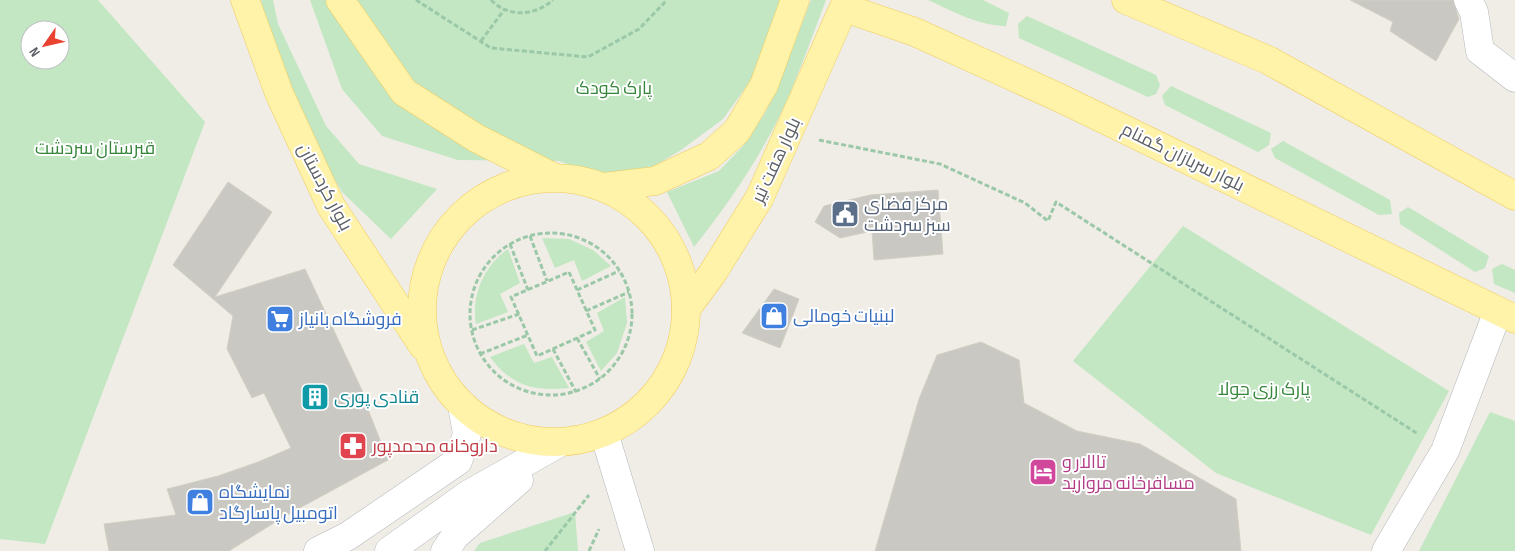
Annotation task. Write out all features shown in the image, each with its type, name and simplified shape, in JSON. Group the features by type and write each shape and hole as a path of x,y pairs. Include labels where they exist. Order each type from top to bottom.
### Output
{"main road":[{"name":"بلوار کردستان","path":"245,0 278,93 331,206 432,360"},
{"path":"340,0 404,92 476,138 553,177"},
{"path":"604,187 655,181 709,156 738,131 764,86 795,0"},
{"path":"1126,0 1268,60 1515,196"},
{"path":"1468,0 1474,12 1480,51 1515,78"},
{"name":"بلوار هفت تیر","path":"686,309 712,274 760,197 846,4"},
{"name":"بلوار سربازان گمنام","path":"846,4 915,32 1060,98 1507,315"},
{"path":"389,551 469,494 561,442 604,432 637,413 664,384 680,348 686,309 680,271 663,236 637,207 604,187 578,179 553,177 510,184 472,205 443,236 425,275 421,319 432,360 444,384 462,405 491,426 525,439 561,442"},
{"path":"1386,551 1445,451 1507,315"},
{"path":"318,551 352,543 458,461 467,434 462,405"},
{"path":"604,432 640,551"},
{"path":"445,551 455,536 561,442"}],"path":[{"path":"416,0 492,48 588,57 639,29 667,0"},
{"path":"491,0 504,10 518,14 532,12 544,7 553,0"},
{"path":"481,41 504,10"},
{"path":"789,134 940,164 1025,203 1048,221 1056,202 1445,451"},
{"path":"550,233 570,236 589,243 606,255 619,270 629,292 632,311 630,330 624,349 614,366 600,379 576,392 555,395 533,393 512,385 494,372 480,354 472,330 470,310 474,290 482,272 494,256 510,244 530,236 550,233"},
{"path":"530,236 547,281"},
{"path":"510,244 528,290"},
{"path":"578,290 619,270"},
{"path":"570,272 595,330 536,356 511,297 547,281 570,272"},
{"path":"586,311 629,292"},
{"path":"472,330 519,314"},
{"path":"480,354 528,335"},
{"path":"577,338 600,379"},
{"path":"554,349 576,392"},
{"path":"545,551 614,464"},
{"path":"590,551 599,528"}],"green space":[{"name":"قبرستان سردشت","path":"0,0 98,0 205,122 45,544 0,539"},
{"path":"261,0 273,0 278,24 326,126 359,164 437,189 391,239 342,192 306,130 266,22"},
{"name":"پارک کودک","path":"310,0 789,0 781,38 723,119 681,150 623,185 559,161 458,160 382,136 342,89"},
{"path":"811,0 826,0 780,116 746,174 721,212 694,247 667,192 719,171 743,146 765,113 778,86"},
{"path":"928,0 983,0 1009,13 1006,26 976,21"},
{"path":"1027,16 1156,75 1160,85 1156,94 1148,97 1019,38 1018,24"},
{"path":"1171,86 1271,133 1269,145 1258,152 1165,105 1162,96"},
{"path":"1283,141 1390,200 1392,214 1379,215 1275,158 1271,149"},
{"path":"1408,207 1489,256 1485,268 1475,272 1400,224 1399,213"},
{"name":"پارک رزی جولا","path":"1183,226 1449,391 1371,535 1216,473 1073,361"},
{"path":"542,238 569,239 593,250 611,266 582,281 574,260 555,268"},
{"path":"508,249 520,283 500,294 508,312 476,324 476,302 481,282 492,264"},
{"path":"1502,264 1515,270 1515,293 1494,284 1492,269"},
{"path":"625,297 627,323 617,353 601,371 586,342 604,331 597,313"},
{"path":"524,344 534,363 552,357 569,388 544,389 522,384 504,373 490,357"},
{"path":"1490,412 1515,421 1515,551 1419,551"},
{"path":"575,512 578,551 474,551 480,543"}],"building":[{"path":"1350,0 1453,0 1459,19 1436,61 1390,31 1393,22"},
{"path":"228,182 272,212 215,297 305,269 367,401 365,402 388,460 285,516 229,551 109,551 104,524 176,515 167,489 218,476 291,448 264,393 252,398 227,349 233,316 173,265"},
{"path":"938,190 943,254 874,260 872,231 840,238 815,222 824,206 870,195"},
{"name":"لبنیات خومالی","path":"774,289 799,299 780,348 742,333"},
{"name":"تاالار و مسافرخانه مروارید","path":"981,342 1019,360 1024,403 1077,431 1140,444 1236,499 1241,551 875,551 919,399 937,355"}],"place":[{"name":"مرکز فضای سبز سردشت","path":"845,214"},
{"name":"لبنیات خومالی","path":"774,316"},
{"name":"فروشگاه بانیاز","path":"280,319"},
{"name":"قنادی پوری","path":"315,397"},
{"name":"داروخانه محمدپور","path":"353,446"},
{"name":"تاالار و مسافرخانه مروارید","path":"1043,472"},
{"name":"نمایشگاه اتومبیل پاسارگاد","path":"200,502"}]}
